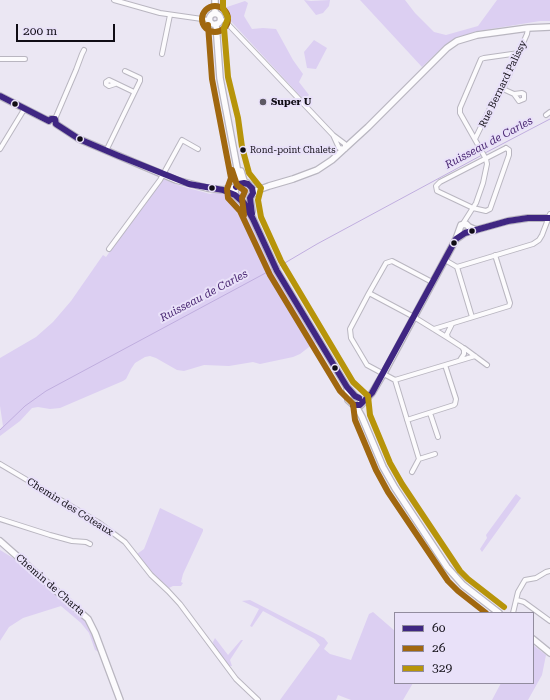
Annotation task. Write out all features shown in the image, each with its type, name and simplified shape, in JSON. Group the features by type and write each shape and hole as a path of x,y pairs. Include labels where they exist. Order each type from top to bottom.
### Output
{"street":[{"path":"114,0 170,15 209,20 216,24"},
{"path":"215,0 215,13 218,14 220,19 225,21 343,147"},
{"path":"209,20 211,14 215,13"},
{"path":"162,54 170,15"},
{"path":"220,19 216,24 220,78 239,178 235,196"},
{"path":"242,201 247,200 258,190 310,173 323,167 379,115 446,48 457,41 477,34 550,27"},
{"name":"Rue Bernard Palissy","path":"475,140 494,100 503,89 528,28"},
{"path":"54,121 84,50"},
{"path":"348,387 348,402 358,402 370,395 383,374 456,239 465,227 483,183 487,164 486,159 460,113 460,108 479,63 484,58 519,53"},
{"path":"0,60 18,58 25,59"},
{"path":"106,151 140,81 140,78 125,71"},
{"path":"116,84 134,92"},
{"path":"503,89 514,94"},
{"path":"0,96 54,121 80,139 106,151 189,184 223,190 235,196 247,206 276,268 358,402 362,417 383,466 395,488 447,567 462,585 498,612"},
{"path":"0,149 25,108"},
{"path":"110,249 163,174 182,140 198,149"},
{"path":"508,148 510,152 490,209 486,210 473,208 440,192 436,186 440,182 508,148"},
{"path":"234,149 242,177 252,190 251,197 254,219"},
{"path":"223,190 242,183 249,185 269,186"},
{"path":"457,267 536,242 542,235 550,216 508,221 476,230 465,227"},
{"path":"434,329 509,306 510,304 495,256"},
{"path":"445,260 457,267 472,317"},
{"path":"432,282 395,263 388,261 386,263 350,329 350,335 367,365 395,380 475,356"},
{"path":"369,293 434,329 487,365"},
{"path":"448,338 447,331 450,325 454,322"},
{"path":"459,361 464,354 462,347"},
{"path":"407,420 455,404 456,399 445,365"},
{"path":"395,380 419,459"},
{"path":"348,397 351,396 358,402"},
{"path":"430,413 438,437"},
{"path":"412,472 419,459 435,454"},
{"name":"Chemin des Coteaux","path":"0,464 98,522 125,542 151,574 180,604 236,679 258,700"},
{"path":"0,520 72,541 86,542 90,544"},
{"name":"Chemin de Charta","path":"0,541 86,616 95,633 120,700"},
{"path":"513,612 518,592 525,580 536,578 550,571"},
{"path":"517,600 524,602 550,621"},
{"path":"534,640 550,653"}],"shaded area":[{"path":"304,0 330,0 329,6 323,13 316,15"},
{"path":"360,0 405,0 415,13 434,32 446,35 478,26 497,0 550,0 550,21 540,21 478,31 454,39 445,45 422,67"},
{"path":"245,1 248,3 244,16 252,29 276,29 293,60 303,74 299,82 309,95 304,100 226,16 224,8"},
{"path":"314,40 327,48 316,69 307,68 304,52"},
{"path":"161,178 181,186 210,194 216,192 232,196 237,202 245,207 270,264 318,343 313,344 300,354 293,357 260,364 253,362 229,366 204,365 184,371 177,370 156,358 150,356 145,357 135,363 126,379 123,381 60,408 32,408 20,421 0,436 0,429 3,426 0,406 0,358 36,337 53,322 71,301 103,255 106,257"},
{"path":"244,185 249,187 251,192 249,197 244,199 239,197 237,192 239,187"},
{"path":"516,494 521,498 482,552 480,549 487,538 486,535"},
{"path":"160,508 203,529 183,574 181,582 183,583 181,586 173,586 169,588 150,571 137,554 144,549"},
{"path":"0,550 18,561 84,617 95,636 99,652 95,650 89,633 81,623 61,606 23,618 9,627 0,641"},
{"path":"250,600 324,638 328,643 324,649 330,654 351,660 369,614 373,612 394,630 394,684 412,684 403,700 351,700 338,695 336,700 280,700 320,645 315,639 263,611 252,627 250,626 259,609 242,601"},
{"path":"215,638 228,655 241,640 243,640 230,660 232,666 229,666 214,648 213,642"},
{"path":"534,646 546,655 542,675 528,700 492,700 500,684 534,684"}],"waterway":[{"name":"Ruisseau de Carles","path":"485,153 550,119"},
{"name":"Ruisseau de Carles","path":"278,267 317,244 482,155"},
{"name":"Ruisseau de Carles","path":"0,430 25,406 46,391 273,269"}],"transit line":[{"name":"329","path":"223,0 223,8 228,18 224,28 228,77 238,118 242,147 249,173 261,188 258,200 261,217 281,261 353,382 368,396 370,415 390,463 402,484 460,571 504,607"},
{"name":"26","path":"215,6 225,9 228,19 225,29 215,32 205,29 202,19 205,9 215,6"},
{"name":"26","path":"208,25 212,79 231,178 227,189 228,198 240,211 270,275 340,391 353,404 355,420 376,470 388,492 448,581 485,612"},
{"name":"60","path":"0,96 49,121 51,119 55,119 56,124 59,126"},
{"name":"60","path":"56,124 79,139 119,156 189,184 223,190 235,195 244,203 277,271 347,387 355,396 359,398"},
{"name":"26","path":"232,170 237,185 245,191 242,198 244,215"},
{"name":"60","path":"236,187 239,184 244,183 248,184 252,188 253,193 250,198 252,214"},
{"name":"60","path":"353,405 360,405 372,393 456,239 465,233 508,221 528,218 550,218"}],"place":[{"name":"Super U","path":"263,102"},
{"name":"Rond-point Chalets","path":"243,150"}]}
